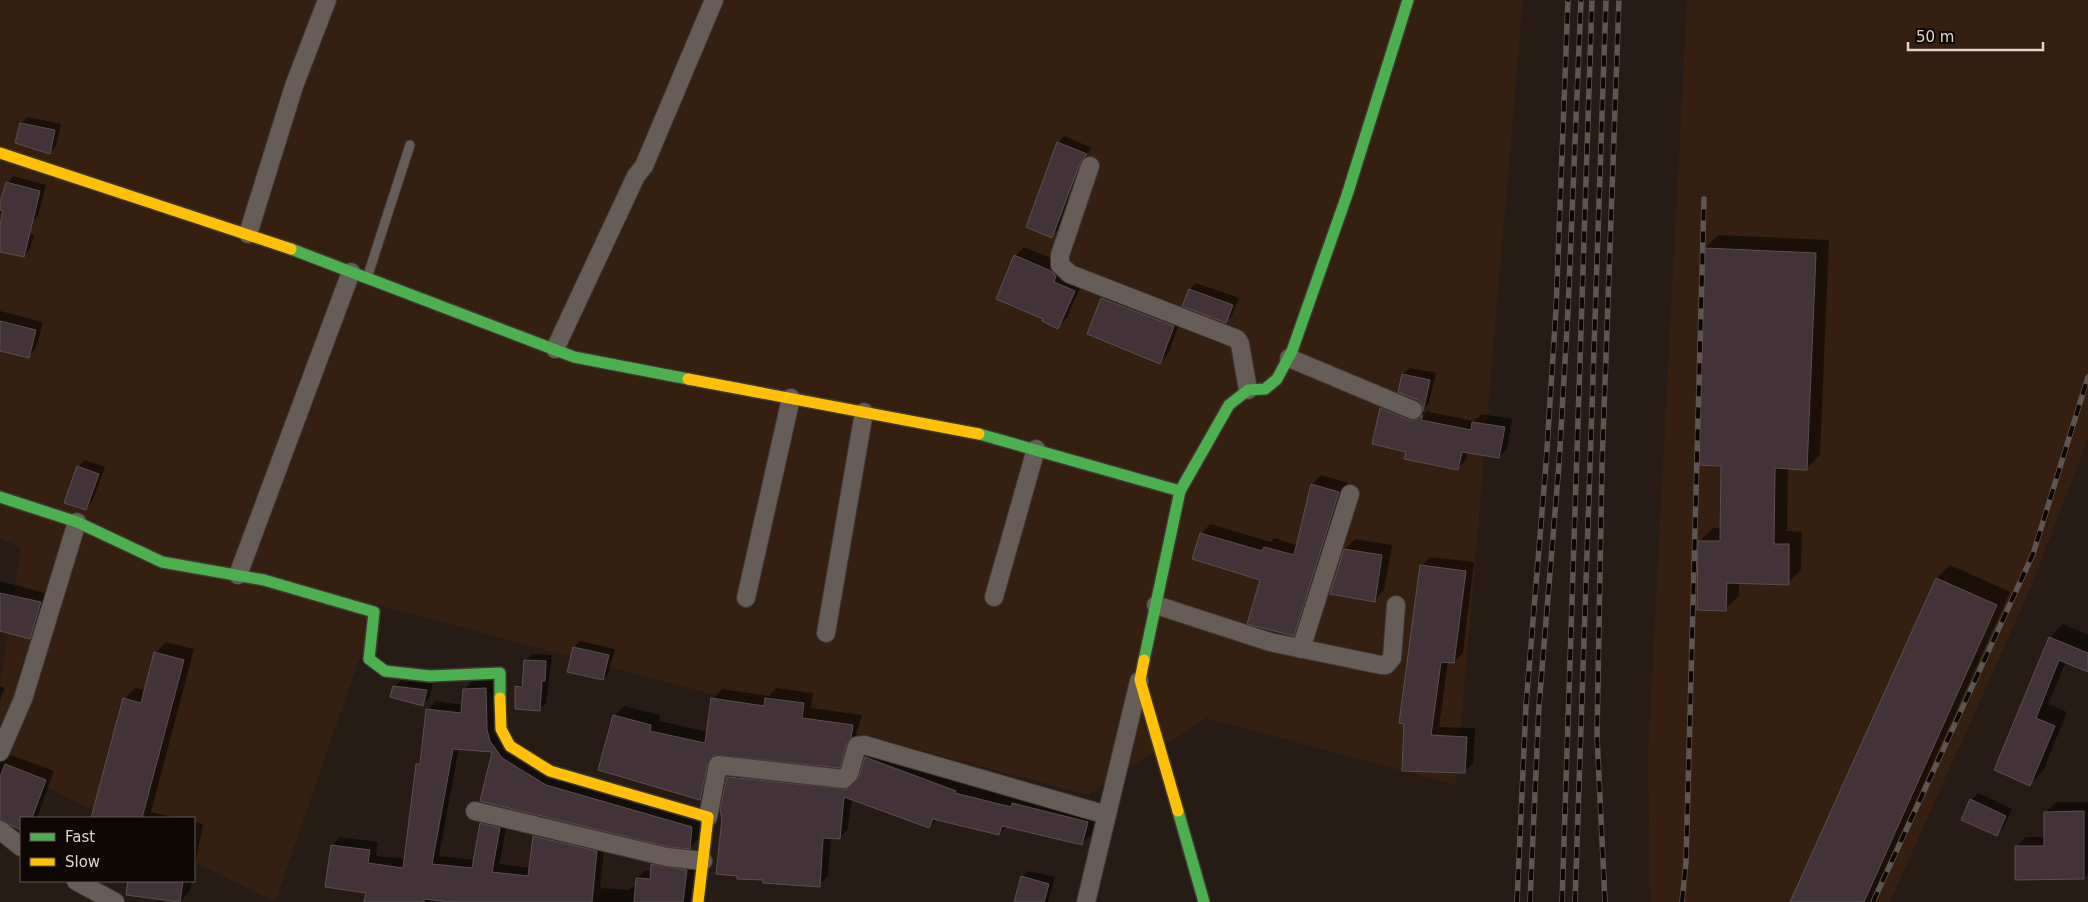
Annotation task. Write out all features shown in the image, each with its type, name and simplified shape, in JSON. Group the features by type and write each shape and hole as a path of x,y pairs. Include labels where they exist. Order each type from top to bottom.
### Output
{"street":[{"path":"248,234 294,86 327,0"},
{"path":"555,349 636,176 644,166 714,0"},
{"path":"1086,902 1140,680 1180,491 1229,405 1248,390 1265,389 1277,379 1289,358 1347,195 1408,0"},
{"path":"0,152 248,234 574,357 990,436 1180,491"},
{"path":"1090,166 1060,255 1060,265 1070,274 1237,339 1240,344 1248,390"},
{"path":"238,575 351,272"},
{"path":"1289,358 1413,410"},
{"path":"746,598 792,398"},
{"path":"826,634 864,412"},
{"path":"994,597 1036,449"},
{"path":"1301,649 1350,494"},
{"path":"0,497 77,522 162,562 264,580 374,612 369,659 385,671 430,676 500,673 501,729 510,746 550,771 708,817"},
{"path":"0,752 23,699 77,522"},
{"path":"1156,606 1270,642 1386,665 1392,658 1396,605"},
{"path":"1140,680 1204,902"},
{"path":"698,902 708,817 718,765 844,779 849,774 857,746 864,745 1107,815"},
{"path":"475,811 667,857 703,861"},
{"path":"0,830 20,846"},
{"path":"78,882 115,902"}],"lane":[{"path":"367,278 410,145"}],"shaded area":[{"path":"0,0 1523,0 1456,785 1206,718 1088,795 378,605 275,902 195,862 195,817 106,817 0,764 0,684 21,548 0,538"},
{"path":"1687,0 2088,0 2088,439 2031,587 1890,902 1650,902 1648,755"}],"building":[{"path":"20,123 55,130 50,154 15,143"},
{"path":"1057,142 1087,154 1080,163 1052,238 1026,227"},
{"path":"6,182 40,191 24,257 0,252 0,225 3,211 0,210 0,203"},
{"path":"1704,248 1816,253 1807,470 1775,468 1774,544 1789,544 1789,585 1727,583 1726,611 1697,610 1698,541 1720,541 1721,466 1695,465"},
{"path":"1014,255 1051,271 1056,276 1054,282 1075,291 1058,329 1042,321 1043,319 996,299"},
{"path":"1189,289 1233,305 1226,323 1182,306"},
{"path":"1101,298 1174,326 1160,364 1087,334"},
{"path":"0,321 36,330 29,358 0,351"},
{"path":"1402,374 1430,380 1423,411 1422,404 1418,400 1398,392"},
{"path":"1380,408 1409,420 1415,420 1423,415 1421,420 1471,430 1472,422 1505,427 1499,458 1462,452 1458,470 1404,459 1406,452 1372,444"},
{"path":"77,466 99,474 86,510 64,503"},
{"path":"1311,484 1339,492 1294,636 1247,624 1260,580 1192,559 1200,533 1262,551 1264,547 1294,555"},
{"path":"1344,549 1382,555 1375,602 1330,594"},
{"path":"1420,565 1466,571 1454,663 1441,662 1431,735 1467,737 1465,773 1402,771 1404,724 1399,723"},
{"path":"1936,578 1997,605 1864,902 1790,902"},
{"path":"0,593 41,602 30,639 0,631"},
{"path":"2049,637 2088,653 2088,672 2059,660 2036,718 2055,726 2030,786 1994,770"},
{"path":"573,647 609,655 603,680 567,672"},
{"path":"154,652 184,660 142,817 91,817 123,698 141,703"},
{"path":"524,660 546,661 545,681 542,681 540,711 515,709 515,686 522,687"},
{"path":"393,686 427,690 423,706 390,697"},
{"path":"486,688 487,730 490,741 502,758 546,785 692,827 690,849 669,847 480,801 492,752 453,749 432,864 472,868 480,823 500,828 492,872 528,876 533,836 597,851 592,902 450,902 424,899 424,902 364,902 366,893 325,887 331,845 370,850 368,863 403,868 416,764 420,764 426,709 461,713 463,689"},
{"path":"711,698 764,706 765,698 804,703 802,718 853,725 851,738 847,743 840,768 714,755 708,763 700,800 598,770 613,715 651,725 650,731 705,743"},
{"path":"865,757 956,791 955,793 1011,807 1012,803 1088,822 1082,845 1002,826 999,835 933,819 929,828 844,797 840,839 823,838 820,887 763,883 763,880 737,879 737,876 716,874 722,819 720,810 727,777 847,789 859,777"},
{"path":"5,764 46,780 32,817 20,817 20,830 0,820 0,777"},
{"path":"1970,799 2006,816 1997,836 1961,820"},
{"path":"2084,811 2084,879 2015,880 2015,846 2044,846 2044,812"},
{"path":"651,864 687,870 683,902 634,902 636,878 650,879"},
{"path":"1021,876 1049,884 1044,902 1014,902"},
{"path":"128,882 183,882 180,902 126,895"}],"railway":[{"path":"1517,902 1526,705 1546,464 1556,310 1568,0"},
{"path":"1530,902 1539,706 1559,464 1568,310 1581,0"},
{"path":"1562,902 1592,0"},
{"path":"1575,902 1606,0"},
{"path":"1605,902 1597,736 1602,465 1619,0"},
{"path":"1682,902 1686,862 1704,199"},
{"path":"1873,902 2033,554 2088,377"}],"traffic: fast":[{"path":"1180,491 1229,405 1248,390 1265,389 1277,379 1292,351 1347,195 1408,0"},
{"path":"291,249 574,357 688,379"},
{"path":"979,434 1180,491 1144,660"},
{"path":"0,497 77,522 162,562 264,580 374,612 369,659 385,671 430,676 500,673 500,698"},
{"path":"1178,811 1204,902"}],"traffic: slow":[{"path":"0,153 291,249"},
{"path":"688,379 979,434"},
{"path":"1144,660 1140,680 1178,811"},
{"path":"500,698 501,729 510,746 550,771 708,817 698,902"}]}
